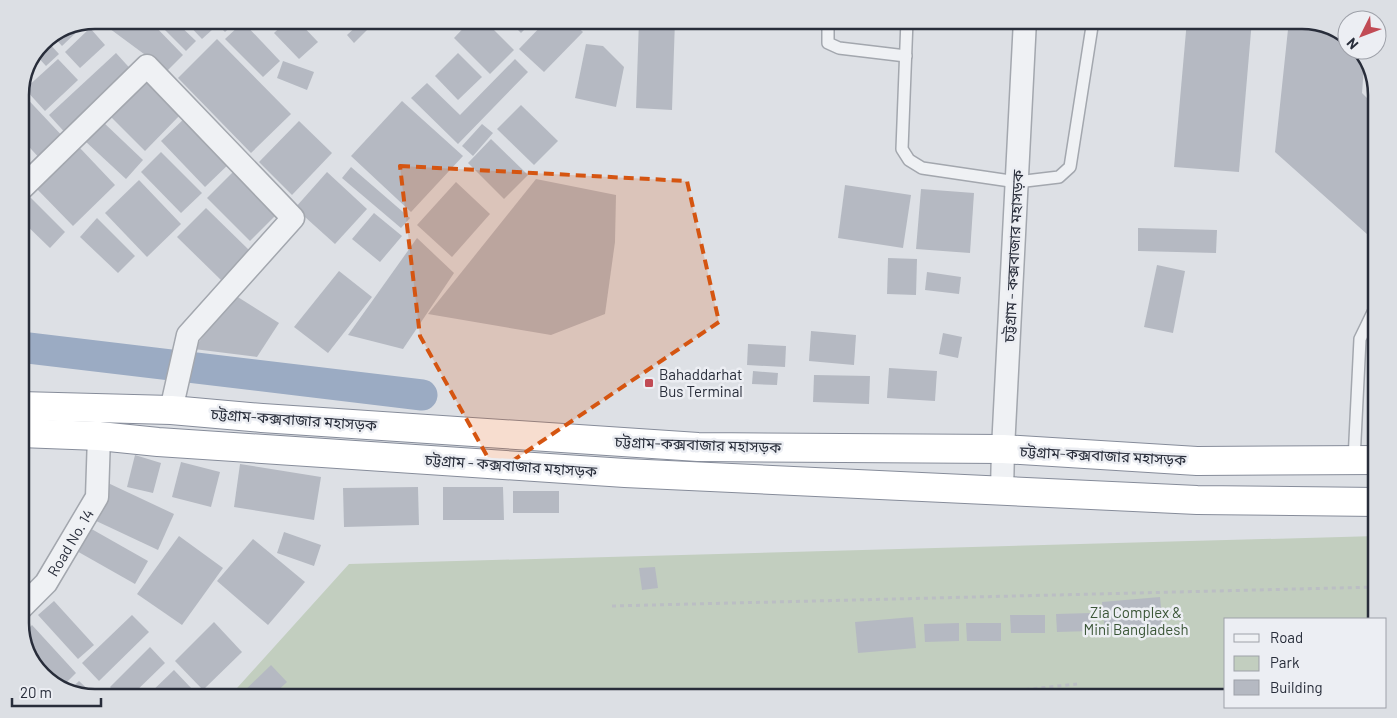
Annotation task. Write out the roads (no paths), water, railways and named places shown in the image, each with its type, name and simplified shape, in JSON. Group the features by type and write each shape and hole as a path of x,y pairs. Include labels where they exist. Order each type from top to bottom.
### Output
{"highway":[{"name":"চট্টগ্রাম-কক্সবাজার মহাসড়ক","path":"29,406 171,410 262,418 698,447 1004,450 1197,461 1365,460"},
{"name":"চট্টগ্রাম - কক্সবাজার মহাসড়ক","path":"29,433 99,436 626,473 1197,500 1368,502"}],"street":[{"name":"চট্টগ্রাম - কক্সবাজার মহাসড়ক","path":"1002,491 1025,29"},
{"path":"29,181 146,66 293,218 188,335 171,410"},
{"name":"Road No. 14","path":"29,600 46,583 97,497 99,436"}],"lane":[{"path":"828,29 828,43 839,48 906,56"},
{"path":"907,29 902,150 909,160 922,168 1017,182 1059,177 1070,167 1092,29"},
{"path":"1365,460 1360,339 1368,323"}],"waterway":[{"path":"29,348 422,395"}],"place":[{"name":"Bahaddarhat Bus Terminal","path":"649,383"}],"park label":[{"name":"Zia Complex & Mini Bangladesh","path":"1136,620"}]}
